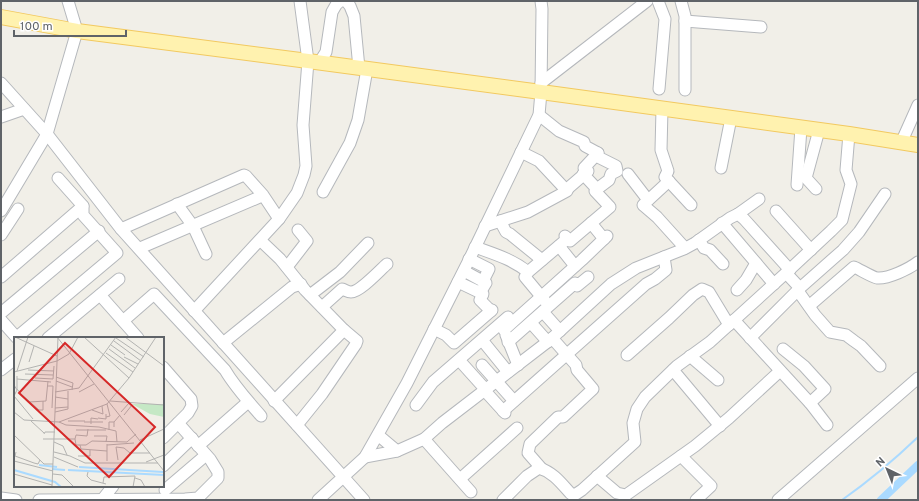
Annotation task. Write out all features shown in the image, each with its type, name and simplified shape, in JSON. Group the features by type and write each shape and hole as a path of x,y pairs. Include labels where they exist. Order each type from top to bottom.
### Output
{"main road":[{"path":"1,17 77,32 363,68 541,87 662,109 849,134 918,146"}],"street":[{"path":"1,211 47,134 77,32 68,1"},
{"path":"194,311 279,219 296,193 304,175 306,166 303,125 314,62 300,1"},
{"path":"314,62 326,52 332,12 340,1 346,1 354,16 363,68 358,120 350,143 323,192"},
{"path":"318,500 344,478 365,457 378,435 464,271 539,115 541,87 541,1"},
{"path":"541,87 647,1"},
{"path":"658,1 665,19 659,89"},
{"path":"681,1 685,16 685,90"},
{"path":"685,21 761,27"},
{"path":"1,83 47,134 122,229 364,500"},
{"path":"901,143 918,105"},
{"path":"1,117 24,109"},
{"path":"662,109 661,150 668,171 665,177 690,205"},
{"path":"539,115 560,131 584,142 585,146 598,153 598,157 616,166 617,171 611,174 609,180 597,189"},
{"path":"720,168 731,118"},
{"path":"797,185 801,128"},
{"path":"816,189 806,178 819,130"},
{"path":"503,500 527,476 539,468 546,470 555,476 571,494 576,494 635,442 633,423 637,409 645,397 673,370 710,342 788,272 842,220 851,184 846,170 849,134"},
{"path":"521,152 539,161 566,190"},
{"path":"486,226 528,212 567,191 566,190 588,171 584,168 598,153"},
{"path":"122,229 244,174 279,219"},
{"path":"564,240 570,241 610,207 595,191 597,189 583,174"},
{"path":"628,174 648,200"},
{"path":"18,337 117,253 99,231 83,215 83,206 58,178"},
{"path":"669,181 643,205 657,217 685,248"},
{"path":"750,338 860,232 885,194"},
{"path":"140,248 262,196"},
{"path":"365,457 397,451 424,438 553,337 611,284 636,268 685,248 699,240 759,199"},
{"path":"177,204 192,226 206,254"},
{"path":"1,278 83,206"},
{"path":"1,235 18,209"},
{"path":"776,211 811,250"},
{"path":"738,214 750,224 788,272 815,315 830,332 846,335 861,346 880,366"},
{"path":"500,221 506,232 542,260"},
{"path":"401,392 416,404 433,382 482,340 541,296 575,266 605,238 591,223"},
{"path":"722,223 774,284"},
{"path":"286,267 306,241 298,230"},
{"path":"16,337 1,314 99,231"},
{"path":"260,240 280,259 305,290 344,330 357,341 322,394 297,425"},
{"path":"564,240 575,266"},
{"path":"553,337 541,296 524,277 564,240"},
{"path":"699,240 704,248 710,250 723,264"},
{"path":"310,295 340,272 368,243"},
{"path":"475,247 505,258 521,266 528,272"},
{"path":"434,329 446,335 454,343 456,342 463,357 485,390 504,412 514,401 566,354 646,284 666,270 664,257"},
{"path":"469,260 489,269 483,281"},
{"path":"809,306 854,266 876,278 903,272 918,262"},
{"path":"737,290 746,280 756,263"},
{"path":"322,307 342,289 355,292 387,264"},
{"path":"464,271 486,283 480,293"},
{"path":"508,342 575,283 578,286 588,277"},
{"path":"49,337 119,279"},
{"path":"458,282 484,294 480,300 502,325 518,365"},
{"path":"223,343 292,287 301,284"},
{"path":"554,284 563,294"},
{"path":"627,355 693,295 702,289 709,292 731,322 750,338 810,403 827,425"},
{"path":"100,294 137,337"},
{"path":"123,320 154,294 225,370 248,402 261,416"},
{"path":"456,342 490,312"},
{"path":"531,323 553,337 576,364 577,370 593,389 563,417 558,417 530,444 528,453 542,469"},
{"path":"274,400 344,330"},
{"path":"482,340 508,372"},
{"path":"782,349 804,366 825,389 810,403"},
{"path":"690,356 718,380"},
{"path":"1,370 14,360"},
{"path":"482,365 514,401"},
{"path":"164,368 191,399 192,406 188,414 164,437"},
{"path":"673,370 720,426"},
{"path":"597,476 617,493 626,495 720,426 780,371"},
{"path":"778,500 918,378"},
{"path":"164,465 248,402"},
{"path":"39,500 198,498 218,478 218,472 206,455 178,423"},
{"path":"460,479 517,428"},
{"path":"378,435 397,451"},
{"path":"424,438 460,479 469,494"},
{"path":"173,499 163,488 206,455"},
{"path":"681,456 711,486 696,500"},
{"path":"102,500 112,487"},
{"path":"1,498 16,500"}],"waterway":[{"path":"842,500 881,470 918,437"},
{"path":"881,500 918,465"}]}
